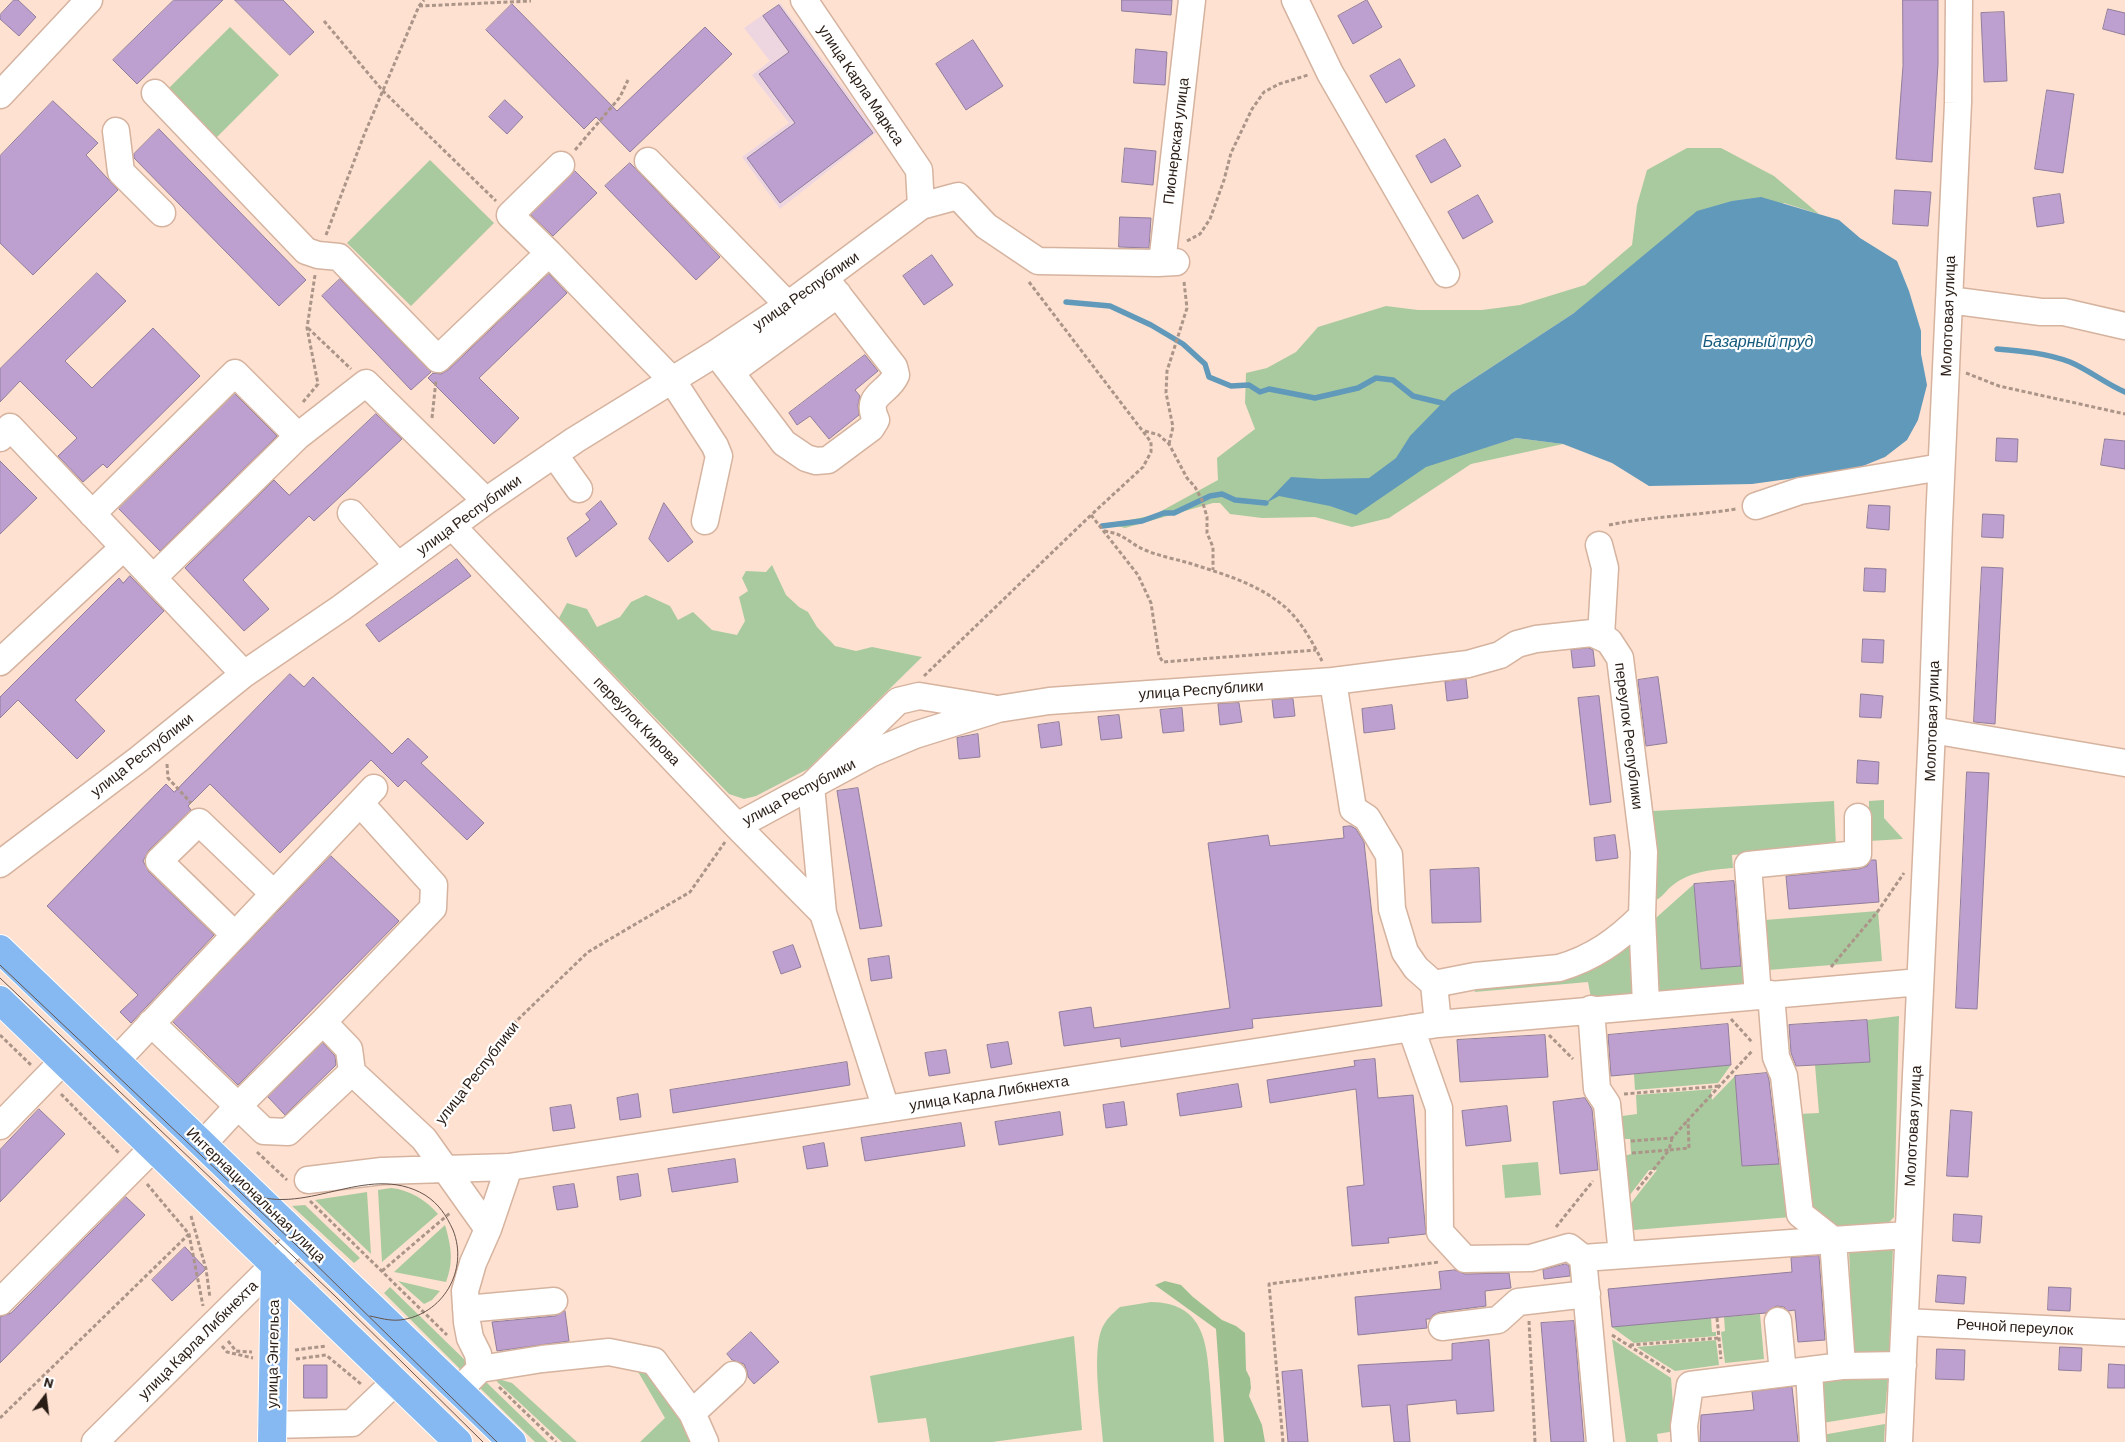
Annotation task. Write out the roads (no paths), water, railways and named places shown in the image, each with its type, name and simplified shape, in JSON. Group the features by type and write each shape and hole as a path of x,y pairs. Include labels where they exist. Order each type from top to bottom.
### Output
{"main road":[{"name":"Интернациональная улица","path":"0,949 512,1442"},
{"path":"0,1000 54,1070 153,1148 274,1265 387,1390 458,1442"},
{"name":"улица Энгельса","path":"272,1433 274,1265"}],"street":[{"path":"0,95 90,0"},
{"name":"улица Карла Маркса","path":"804,0 919,170 921,206"},
{"name":"Пионерская улица","path":"921,206 958,196 986,226 1038,261 1166,260 1192,0"},
{"path":"1295,0 1330,73 1446,274"},
{"name":"Молотовая улица","path":"1899,1442 1907,1235 1932,730 1941,467 1958,103 1958,0"},
{"path":"155,93 306,251 318,255 339,257 438,359 549,253"},
{"path":"116,131 121,172 162,213"},
{"path":"648,161 788,305"},
{"path":"561,165 510,215 672,380 715,446 719,456 705,521"},
{"name":"улица Республики","path":"0,864 139,759 244,674 398,566 486,501 554,454 672,380 723,362 788,305 832,286 921,206"},
{"path":"832,286 894,368 896,375 892,384 884,388 873,401 872,410 876,420 871,428 828,460 816,461 806,458 784,443 723,362 832,286"},
{"path":"1949,300 2041,312 2064,312 2125,326"},
{"path":"92,514 235,373 292,430"},
{"path":"153,578 292,430 366,384 429,443 486,501"},
{"path":"0,438 10,427 244,674"},
{"path":"554,454 579,489"},
{"path":"1756,506 1800,491 1941,467"},
{"path":"351,513 398,566"},
{"name":"переулок Кирова","path":"452,526 737,826 823,913"},
{"path":"1599,546 1605,568 1601,636"},
{"path":"0,662 124,547"},
{"name":"улица Республики","path":"737,826 870,754 915,734 998,709 1049,701 1333,681 1468,664 1500,655 1517,644 1536,639 1592,633 1601,636"},
{"name":"переулок Республики","path":"1601,636 1609,641 1620,658 1644,852 1642,916 1646,1004"},
{"path":"1333,681 1353,809 1368,818 1389,855 1392,909 1405,952 1416,968 1434,984 1438,1024"},
{"path":"811,786 898,701 919,696 998,709"},
{"path":"1932,730 2125,763"},
{"name":"переулок Кирова","path":"811,786 823,913 886,1109"},
{"path":"116,1061 367,796 434,885 433,908 202,1144"},
{"path":"1842,1366 1833,1240 1800,1214 1784,1076 1776,1057 1764,994 1748,866 1858,854 1858,818"},
{"path":"235,935 159,861 199,822 274,894"},
{"path":"1434,984 1475,976 1559,968 1569,965 1602,950 1622,936 1642,916"},
{"name":"улица Карла Либкнехта","path":"302,1187 382,1171 509,1167 1469,1020 1920,982"},
{"path":"1591,1009 1599,1089 1607,1104 1622,1255"},
{"path":"323,1022 349,1049 352,1072 424,1140 488,1229"},
{"path":"151,1023 264,1131 288,1132 352,1072"},
{"path":"1411,1028 1439,1108 1440,1232 1465,1259 1531,1258 1569,1247 1583,1258 1907,1235"},
{"path":"0,1126 54,1070"},
{"path":"0,1302 153,1148"},
{"path":"480,1369 478,1354 470,1338 465,1291 473,1263 488,1229 509,1167"},
{"name":"улица Карла Либкнехта","path":"95,1442 301,1238"},
{"path":"1583,1258 1600,1442"},
{"path":"1442,1327 1498,1320 1518,1302 1528,1300 1588,1307"},
{"path":"466,1309 554,1301"},
{"path":"1778,1321 1783,1373"},
{"name":"Речной переулок","path":"1905,1322 2125,1333"},
{"path":"459,1391 480,1369 542,1359 609,1352 645,1359 654,1361 692,1413 705,1442"},
{"path":"1685,1442 1684,1426 1690,1385 1842,1366 1903,1365"},
{"path":"1809,1370 1813,1442"},
{"path":"692,1413 733,1375"},
{"path":"272,1433 352,1423 387,1390"}],"water":[{"name":"Базарный пруд","path":"1761,197 1839,220 1860,238 1897,261 1909,291 1921,331 1921,354 1927,385 1918,420 1907,440 1885,457 1853,470 1752,484 1649,486 1612,463 1563,444 1516,438 1426,467 1356,515 1330,506 1279,496 1266,503 1291,477 1321,479 1369,478 1396,458 1410,436 1452,393 1574,313 1697,211 1732,201"}],"waterway":[{"path":"1066,302 1110,306 1151,325 1183,344 1205,364 1209,377 1231,386 1249,385 1260,392 1269,389 1315,398 1358,388 1376,378 1393,380 1413,396 1442,403"},
{"path":"1997,349 2052,356 2070,362 2125,392"},
{"path":"1102,526 1142,521 1164,513 1174,513 1210,496 1222,494 1235,500 1266,503"}],"tram line":[{"path":"0,965 295,1244 497,1442"},
{"path":"0,978 335,1296 483,1442"},
{"path":"244,1191 266,1198 289,1199 357,1186 380,1184 403,1186 425,1195 434,1202 442,1210 453,1230 457,1245 458,1260 455,1275 449,1288 440,1300 429,1309 415,1316 400,1320 370,1316"}]}
